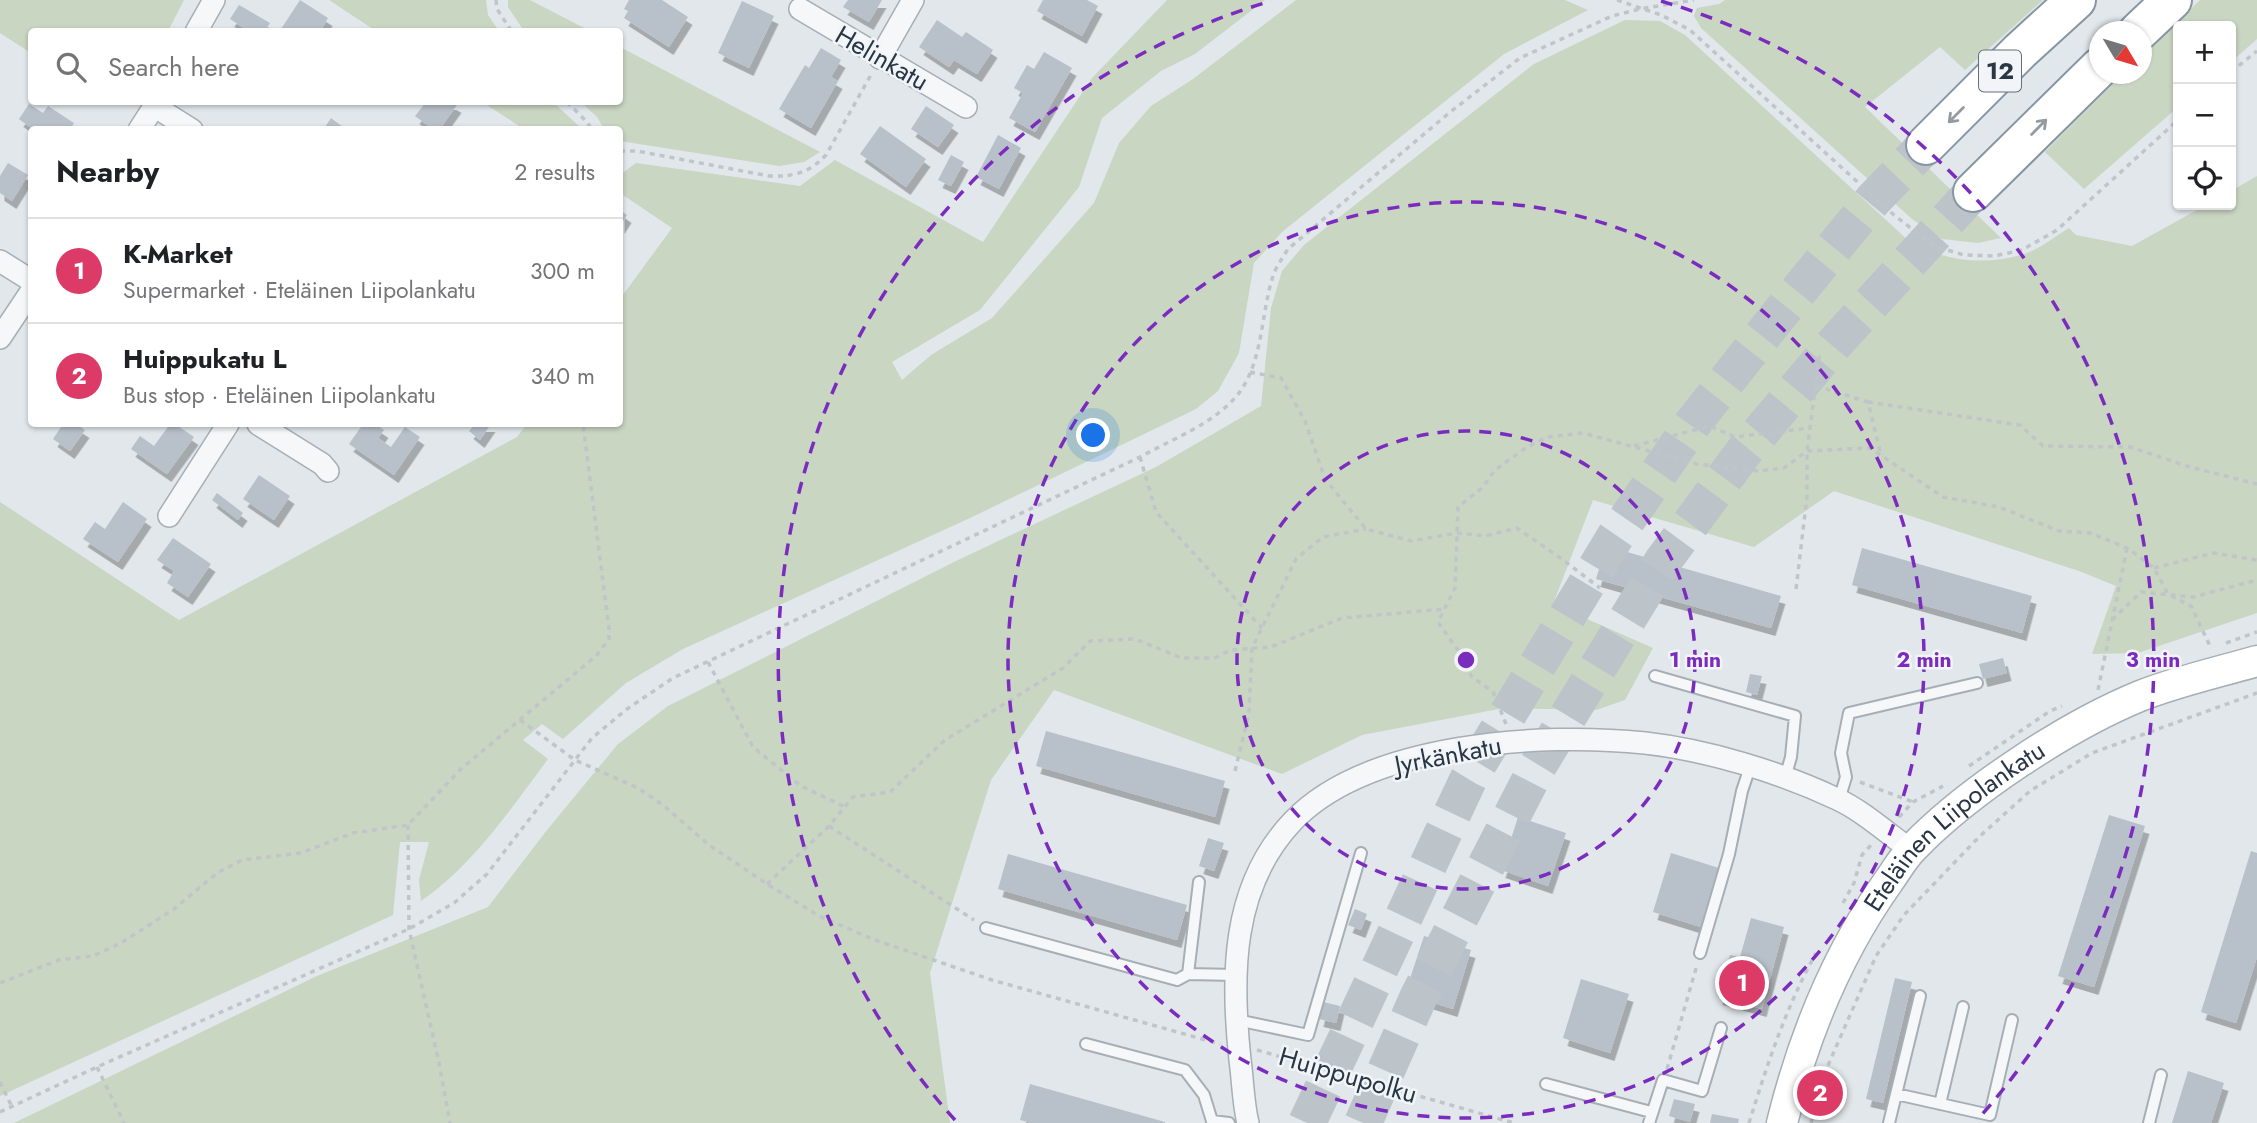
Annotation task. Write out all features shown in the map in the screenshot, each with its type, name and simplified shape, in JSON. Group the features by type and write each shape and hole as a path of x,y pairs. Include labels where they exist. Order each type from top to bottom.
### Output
{"highway":[{"name":"12","path":"1926,145 2020,51 2076,0"},
{"path":"2150,21 2172,0"},
{"name":"12","path":"1973,192 2089,77"}],"street":[{"path":"198,28 214,0"},
{"path":"880,58 913,0"},
{"name":"Helinkatu","path":"800,9 965,107"},
{"path":"142,126 155,105"},
{"path":"157,105 186,126"},
{"path":"0,261 28,278"},
{"path":"0,338 28,296"},
{"path":"169,516 226,427"},
{"path":"263,427 322,464 328,471"},
{"name":"Eteläinen Liipolankatu","path":"1782,1123 1793,1079 1815,1019 1851,941 1911,850 1955,810 2068,732 2141,696 2257,661"},
{"name":"Jyrkänkatu","path":"1239,1122 1226,1048 1242,915 1264,861 1278,839 1311,804 1336,787 1383,767 1485,745 1590,739 1647,743 1725,759 1785,778 1839,800 1911,850"}],"lane":[{"path":"1655,676 1795,716 1791,757 1785,778"},
{"path":"1839,800 1846,777 1841,753 1849,713 1977,683"},
{"path":"1700,953 1729,854 1742,791 1750,767"},
{"path":"1228,1025 1308,1035 1361,853"},
{"path":"1188,974 1199,882"},
{"path":"986,928 1177,980 1188,974 1235,975"},
{"path":"1889,1123 1920,996"},
{"path":"1940,1104 1963,1007"},
{"path":"1896,1094 1990,1115 2012,1020"},
{"path":"1546,1084 1650,1118 1663,1080 1702,1091 1721,1028"},
{"path":"1086,1044 1185,1070 1204,1095 1212,1121 1239,1122"},
{"path":"2149,1123 2161,1075"}],"path":[{"path":"496,0 497,9 509,28"},
{"path":"1617,0 1640,9"},
{"path":"0,1112 97,1066 409,929 454,903 487,874 592,738 626,709 673,678 1140,457 1205,421 1229,405 1245,385 1269,290 1276,269 1288,250 1449,113 1520,58 1612,16 1694,0"},
{"path":"2236,68 2257,51"},
{"path":"623,151 637,151 769,176 789,177 803,172 815,166 826,155 880,58"},
{"path":"570,105 590,126"},
{"path":"1796,589 1807,497 1807,451 1820,351"},
{"path":"1250,372 1282,378 1305,421 1325,479 1366,529"},
{"path":"1816,386 1868,402 2020,425 2043,446 2130,447 2190,467 2257,484"},
{"path":"1868,402 1881,455"},
{"path":"1632,446 1710,426 1735,437 1810,428"},
{"path":"0,983 59,960 93,956 121,943 174,909 217,873 242,860 301,853 353,833 408,824 461,769 596,656 609,639 583,427"},
{"path":"1496,725 1506,724 1493,692 1471,677 1467,663 1438,622 1455,588 1458,507 1483,487 1494,470 1524,449 1547,437 1583,433 1697,464 1758,471 1784,468 1807,451 1870,448 1943,496 1999,507 2059,531 2091,533 2126,548 2154,568 2168,594 2191,606 2211,648"},
{"path":"1140,457 1156,512 1262,628"},
{"path":"1235,771 1249,713 1252,648 1296,559 1323,537 1366,529 1411,541 1457,533 1485,536 1517,528 1600,588"},
{"path":"2098,690 2126,548"},
{"path":"2154,568 2213,553 2257,560"},
{"path":"2112,620 2141,592 2193,597 2257,580"},
{"path":"767,884 829,826 853,797 890,792 945,740 1063,668 1090,641 1135,639 1182,658 1214,658 1231,650 1271,647 1342,618 1444,609"},
{"path":"708,662 753,747 801,786 845,807"},
{"path":"1811,1123 1829,1062 1876,956 1904,915 1979,837 2030,791 2092,753 2257,693"},
{"name":"Huippupolku","path":"520,720 575,760 638,788 663,805 709,845 767,884 819,916 875,940 992,980 1226,1048 1259,1050 1514,1123"},
{"path":"1846,777 1913,802"},
{"path":"408,824 409,929 450,1123"},
{"path":"829,826 986,928"},
{"path":"1663,1080 1700,953"},
{"path":"1226,1048 1228,1025"},
{"path":"97,1066 124,1123"},
{"path":"0,1082 12,1107"}],"green space":[{"path":"0,0 184,0 170,28 28,28 28,51 0,33"},
{"path":"329,0 486,0 488,15 497,28 371,28"},
{"path":"508,0 530,0 584,28 522,28 508,7"},
{"path":"1167,0 1265,0 1195,54 1161,71 1102,118 1079,187 980,310 892,362 902,380 931,355 992,318 1094,203 1119,143 1151,106 1193,79 1296,0 1565,0 1588,10 1504,54 1282,232 1254,263 1239,353 1218,391 1196,409 970,518 683,649 626,683 563,739 542,724 523,740 548,759 474,853 421,901 419,880 429,842 400,842 393,915 0,1096 0,502 179,620 517,437 525,427 623,427 623,295 672,228 623,195 623,173 636,163 800,186 835,160 983,242 1092,78"},
{"path":"1725,0 2043,0 1965,70 1940,47 1865,107 2001,238 1978,243 1942,239 1912,219 1701,28 1694,16 1697,8 1719,4"},
{"path":"2200,0 2257,0 2257,39 2236,58 2236,21 2178,21"},
{"path":"1625,20 1660,21 1685,35 1911,243 1953,258 1983,261 2012,257 2038,248 2069,228 2076,235 2132,246 2197,210 2236,210 2236,188 2257,176 2257,613 2138,653 2092,654 2116,586 2079,571 1834,491 1754,547 1593,500 1553,604 1653,648 1625,700 1596,710 1504,708 1362,735 1282,774 1054,690 991,780 930,973 950,1123 14,1123 317,976 488,907 618,744 668,706 958,560 1156,467 1261,406 1271,308 1282,271 1304,245 1534,64"},
{"path":"2173,26 2173,111 2084,189 2045,152 2113,84 2152,84 2152,46"},
{"path":"623,49 820,152 804,162 779,166 623,141 623,126 602,126 584,105 623,105"},
{"path":"487,105 556,105 579,126 519,126"}],"building":[{"path":"300,0 328,18 322,28 282,28"},
{"path":"629,0 662,0 688,17 669,47 624,18 628,11 624,9"},
{"path":"848,0 882,0 869,22 843,7"},
{"path":"1043,0 1087,0 1098,6 1082,36 1037,11"},
{"path":"742,1 774,16 749,68 718,53"},
{"path":"239,5 270,23 267,28 244,28 230,19"},
{"path":"937,20 962,37 966,32 993,50 977,74 954,60 949,67 919,47"},
{"path":"821,48 841,60 831,77 838,81 811,128 779,109 805,65 809,68"},
{"path":"1044,52 1072,68 1035,132 1009,118 1023,93 1014,88 1027,65 1034,69"},
{"path":"28,105 43,113 48,106 74,123 72,126 29,126 19,119"},
{"path":"424,105 457,105 442,126 429,126 415,116"},
{"path":"926,106 954,125 938,147 911,129"},
{"path":"331,118 342,126 326,126"},
{"path":"880,126 926,159 906,187 860,154"},
{"path":"998,135 1021,148 999,189 976,177"},
{"path":"951,155 964,162 951,186 938,180"},
{"path":"8,163 28,175 12,201 0,193 0,176"},
{"path":"61,427 80,427 85,430 70,451 53,439"},
{"path":"168,427 179,427 194,437 167,474 131,449 140,436 154,446"},
{"path":"361,427 380,427 384,430 378,438 391,447 405,427 420,437 394,475 349,444"},
{"path":"472,427 489,427 480,440 469,431"},
{"path":"259,475 290,496 274,520 243,499"},
{"path":"217,493 243,513 238,520 212,500"},
{"path":"123,502 147,519 118,562 83,539 95,522 105,529"},
{"path":"173,538 211,564 188,597 167,583 174,571 157,560"},
{"path":"1606,546 1781,596 1771,628 1596,579"},
{"path":"1862,548 2032,596 2022,633 1852,585"},
{"path":"2003,658 2007,673 1983,679 1979,664"},
{"path":"1750,674 1762,676 1757,695 1746,692"},
{"path":"1046,731 1225,781 1215,817 1036,766"},
{"path":"2109,815 2145,826 2094,987 2058,976"},
{"path":"1518,817 1566,833 1548,886 1501,870"},
{"path":"1208,838 1224,843 1214,871 1199,866"},
{"path":"2251,851 2257,853 2257,957 2236,1023 2201,1012"},
{"path":"1671,853 1719,868 1701,927 1653,912"},
{"path":"1008,854 1187,905 1177,940 998,889"},
{"path":"1355,909 1367,914 1361,930 1348,925"},
{"path":"1751,918 1784,927 1762,1009 1718,997 1730,955 1740,957"},
{"path":"1424,936 1471,950 1453,1009 1405,994"},
{"path":"1895,978 1912,982 1883,1103 1866,1099"},
{"path":"1581,979 1629,994 1610,1053 1563,1038"},
{"path":"1323,1002 1340,1006 1336,1023 1319,1019"},
{"path":"2188,1071 2224,1083 2211,1123 2172,1123"},
{"path":"1030,1084 1165,1123 1032,1123 1020,1120"},
{"path":"1674,1099 1695,1104 1690,1122 1669,1116"},
{"path":"1712,1114 1739,1119 1738,1123 1710,1123"}],"tunnel":[{"path":"1307,1123 1468,780 1615,537 1693,423 1873,200 1926,145"},
{"path":"1363,1123 1418,998 1537,767 1663,561 1743,453 1835,343 1973,192"}],"place":[{"name":"K-Market","path":"1742,983"},
{"name":"Huippukatu L","path":"1820,1093"}]}
